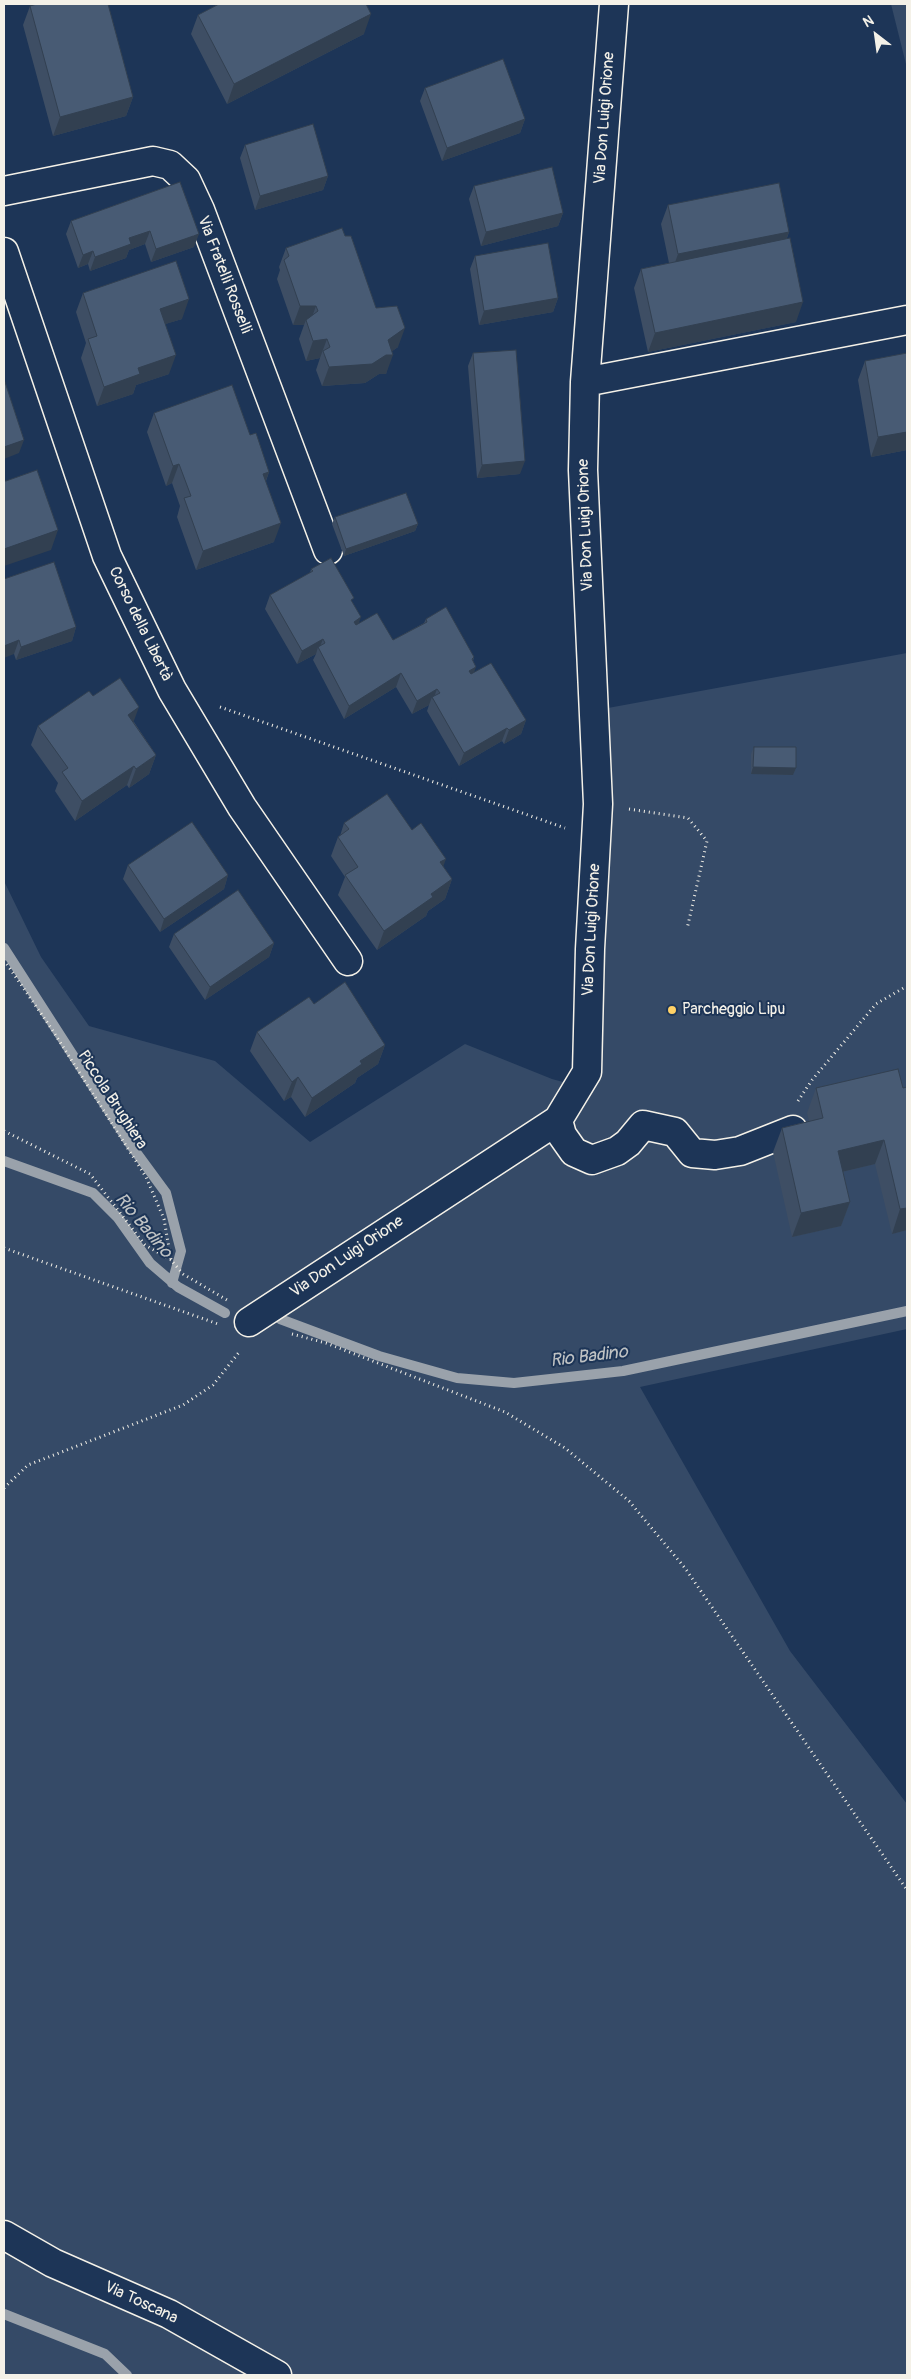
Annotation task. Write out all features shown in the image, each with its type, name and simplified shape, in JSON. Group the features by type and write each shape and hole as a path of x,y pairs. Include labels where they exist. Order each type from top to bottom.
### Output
{"street":[{"name":"Via Don Luigi Orione","path":"257,1317 558,1120 588,1072 590,949 598,804 583,470 585,382 614,4"},
{"name":"Via Fratelli Rosselli","path":"4,190 153,161 170,165 186,180 204,220 328,550"},
{"name":"Corso della Libertà","path":"4,252 107,556 163,672 242,807 348,962"},
{"path":"585,382 907,320"},
{"path":"558,1120 562,1135 574,1152 592,1160 617,1151 628,1143 643,1125 675,1132 692,1153 715,1155 740,1151 793,1130"},
{"name":"Via Toscana","path":"4,2234 53,2263 170,2314 276,2375"}],"path":[{"path":"218,706 597,839"},
{"path":"644,812 688,818 707,841 687,929"},
{"name":"Piccola Brughiera","path":"4,960 51,1028 146,1177 164,1219 171,1260 183,1274 257,1317 505,1412 565,1448 629,1501 685,1568 907,1890"},
{"path":"793,1130 795,1105 812,1080 876,1004 907,986"},
{"path":"4,1131 90,1174 145,1245 171,1260"},
{"path":"4,1248 226,1327 257,1317"},
{"path":"4,1488 28,1465 183,1405 213,1385 239,1356 257,1317"}],"shaded area":[{"path":"891,4 907,4 907,68"},
{"path":"907,653 907,1329 640,1387 790,1651 907,1804 907,2375 4,2375 4,881 41,957 89,1026 215,1061 310,1142 465,1044 552,1079 585,1088 593,996 608,708"}],"building":[{"path":"37,4 108,4 133,97 60,117 30,6"},
{"path":"219,4 366,4 371,14 234,84 198,15"},
{"path":"503,59 525,119 447,148 425,88"},
{"path":"313,124 328,176 260,196 245,145"},
{"path":"552,167 563,213 486,232 474,186"},
{"path":"180,182 199,234 156,249 150,231 129,238 131,244 95,257 93,251 83,255 71,221"},
{"path":"779,183 789,232 678,254 668,205"},
{"path":"342,228 345,236 351,236 376,308 397,306 405,328 388,340 393,355 386,355 372,364 329,367 323,351 330,347 327,339 313,341 306,320 318,311 316,306 300,306 284,260 289,256 286,248"},
{"path":"790,238 803,302 655,333 641,269"},
{"path":"548,243 558,298 484,311 475,256"},
{"path":"176,261 189,299 160,309 176,355 138,368 140,374 104,387 88,339 97,336 83,293"},
{"path":"516,350 525,461 482,465 473,353"},
{"path":"907,353 907,432 878,437 865,361"},
{"path":"4,379 24,440 4,447"},
{"path":"232,385 250,435 256,433 269,472 263,474 281,523 203,551 184,498 191,496 179,464 173,466 154,413"},
{"path":"37,470 58,530 4,549 4,481"},
{"path":"406,493 418,524 346,549 335,517"},
{"path":"331,558 354,598 351,600 361,617 354,622 356,625 377,613 393,640 427,622 426,619 446,607 474,657 472,659 476,667 469,671 471,674 491,663 526,720 509,730 507,728 464,753 432,697 440,693 437,689 417,701 401,673 349,706 318,647 325,643 323,639 302,651 270,595 313,571 311,569"},
{"path":"54,562 76,627 21,647 19,640 4,646 4,579"},
{"path":"120,678 139,707 128,715 156,755 136,769 134,766 82,801 62,772 68,768 38,726 89,691 93,696"},
{"path":"754,747 796,747 796,768 753,767"},
{"path":"387,794 412,830 421,823 446,859 440,862 452,879 431,894 433,897 384,931 345,875 358,867 338,837 349,829 344,823"},
{"path":"192,822 228,875 164,919 128,865"},
{"path":"238,890 274,943 210,987 174,934"},
{"path":"345,982 385,1045 360,1061 362,1064 312,1098 298,1077 292,1082 257,1032 309,997 314,1004"},
{"path":"898,1069 903,1088 907,1087 907,1208 900,1209 884,1140 838,1151 850,1202 801,1213 782,1128 823,1118 816,1088"}],"waterway":[{"path":"4,948 130,1144 166,1193 181,1251 172,1283"},
{"name":"Rio Badino","path":"4,1161 93,1193 118,1218 150,1263 178,1287 225,1313"},
{"name":"Rio Badino","path":"280,1319 379,1356 457,1378 514,1383 623,1371 907,1311"},
{"path":"4,2314 105,2354 127,2375"}],"place":[{"name":"Parcheggio Lipu","path":"672,1010"}]}
